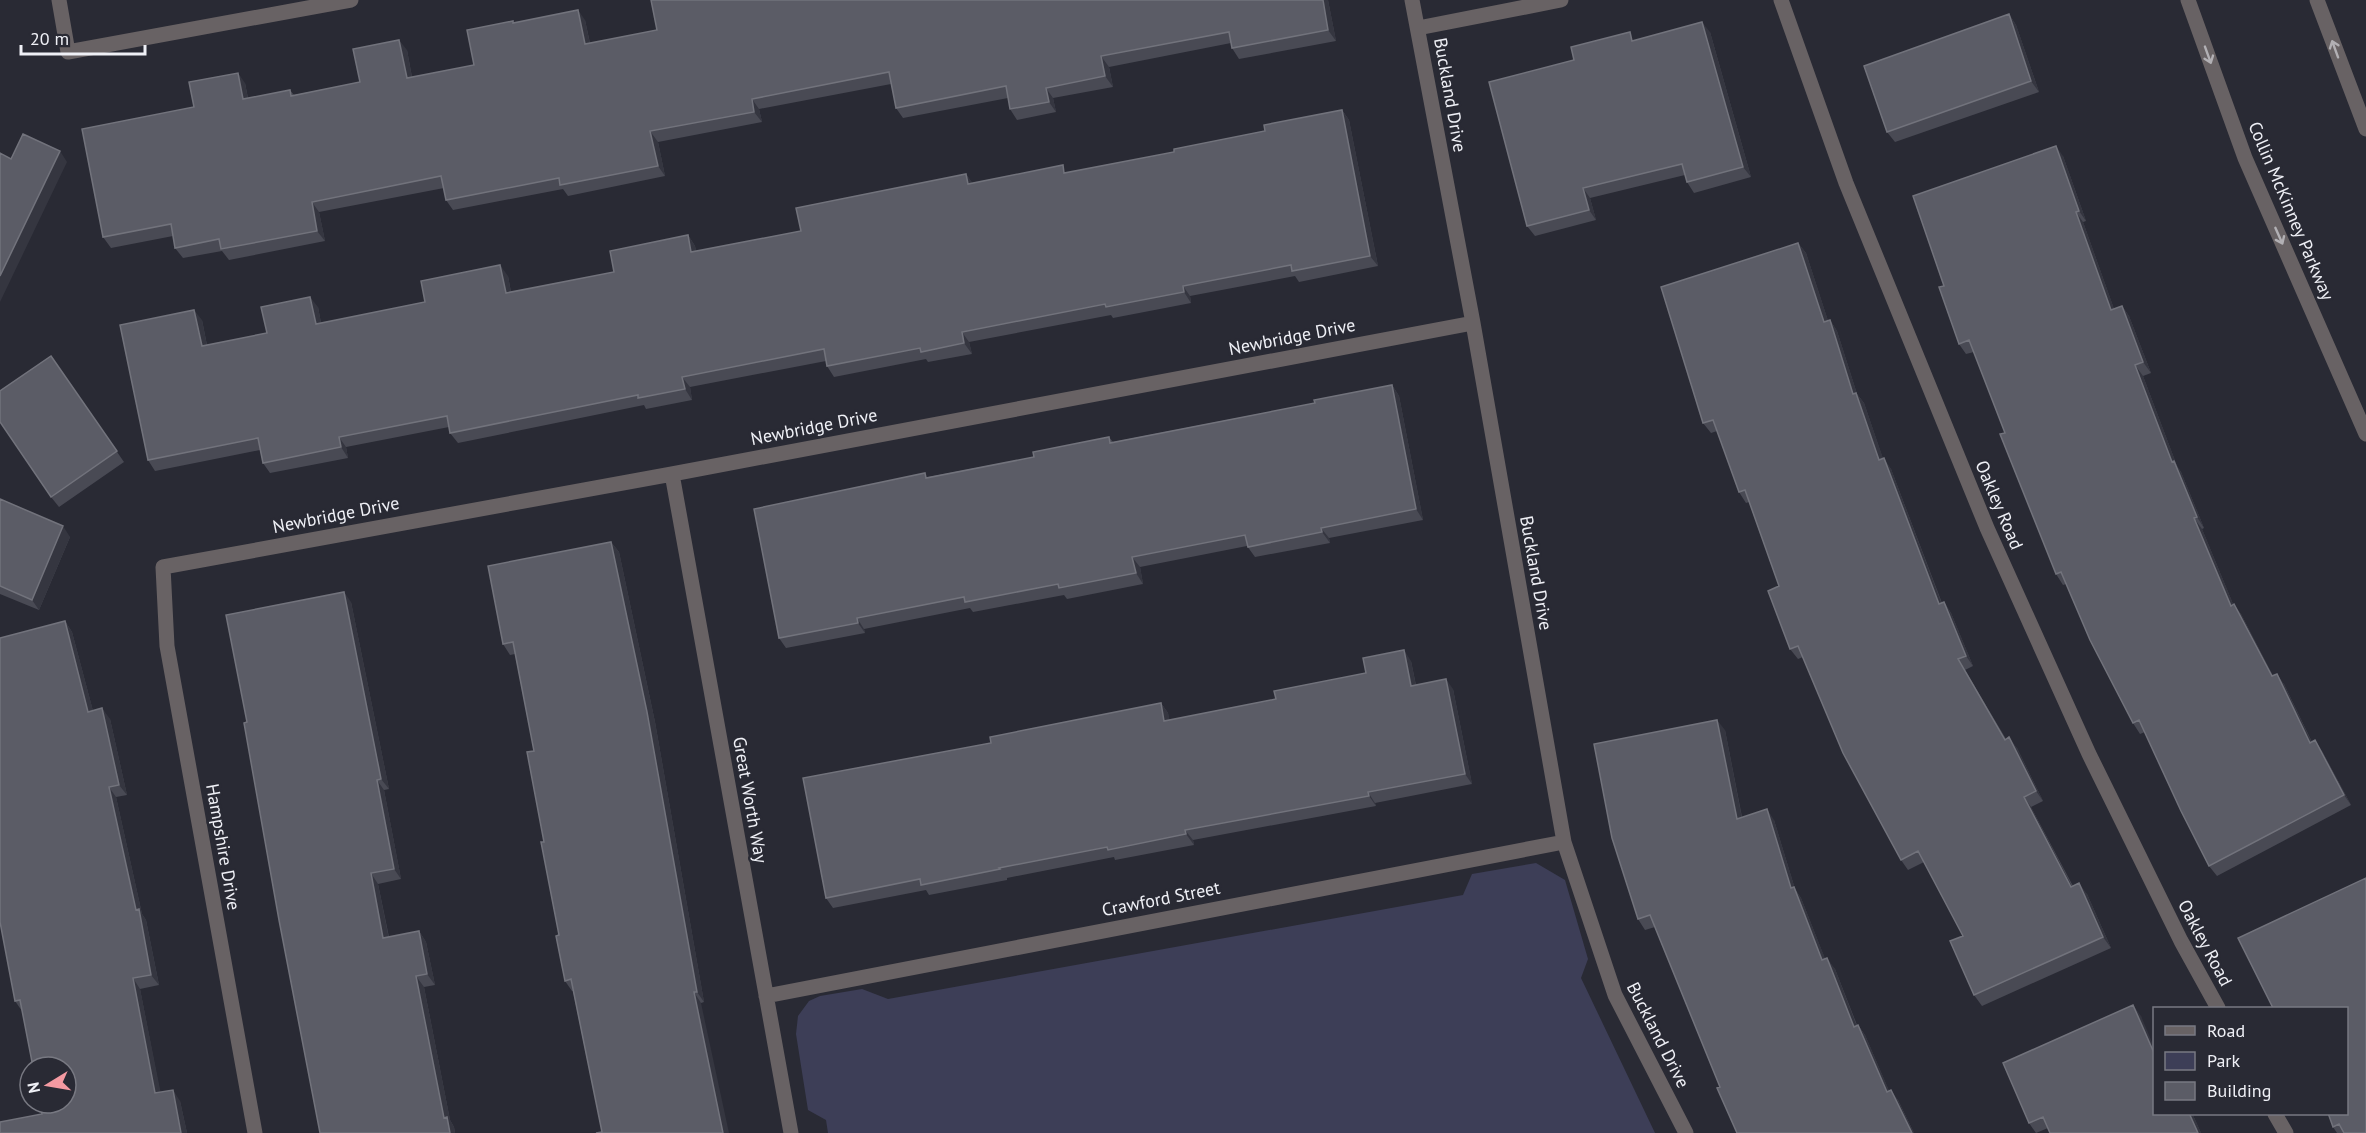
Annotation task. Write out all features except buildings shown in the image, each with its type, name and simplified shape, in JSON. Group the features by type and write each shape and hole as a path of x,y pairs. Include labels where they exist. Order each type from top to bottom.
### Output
{"street":[{"path":"59,0 68,52 351,0"},
{"name":"Buckland Drive","path":"1412,0 1473,323 1564,842 1615,995 1686,1133"},
{"path":"1418,28 1561,0"},
{"name":"Oakley Road","path":"1781,0 1846,183 1987,528 2089,754 2181,941 2217,1007"},
{"name":"Collin McKinney Parkway","path":"2188,0 2245,158 2366,434"},
{"path":"2317,0 2366,129"},
{"name":"Newbridge Drive","path":"163,567 1473,323"},
{"name":"Great Worth Way","path":"672,474 791,1133"},
{"name":"Hampshire Drive","path":"163,567 167,646 255,1133"},
{"name":"Crawford Street","path":"766,996 1564,842"},
{"path":"2277,1115 2286,1133"}],"green space":[{"path":"1536,863 1565,880 1588,959 1581,978 1655,1133 828,1133 826,1120 808,1110 796,1034 798,1016 809,1001 820,996 862,989 888,999 1463,895 1472,874"}]}
